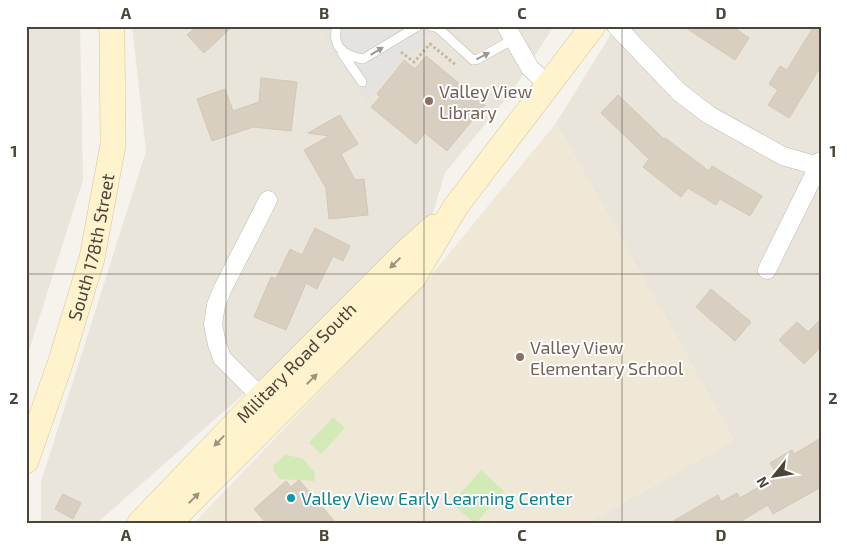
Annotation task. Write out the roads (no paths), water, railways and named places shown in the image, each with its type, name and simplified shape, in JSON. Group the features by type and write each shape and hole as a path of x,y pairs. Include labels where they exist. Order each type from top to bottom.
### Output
{"main road":[{"name":"South 178th Street","path":"26,461 61,361 92,258 113,145 111,26"},
{"name":"Military Road South","path":"140,523 412,278 456,206 593,26"},
{"name":"Military Road South","path":"169,523 270,405"}],"street":[{"path":"616,26 679,92 709,115 783,156 820,164 767,270"},
{"path":"510,33 530,68 548,85"},
{"path":"268,200 223,288 216,305 213,324 222,358 270,405"}],"lane":[{"path":"337,26 336,42 362,82"},
{"path":"341,51 352,57 363,59 418,26"},
{"path":"435,27 473,60 478,59 510,33"}],"place":[{"name":"Valley View Library","path":"429,101"},
{"name":"Valley View Elementary School","path":"520,357"},
{"name":"Valley View Early Learning Center","path":"291,498"}]}
